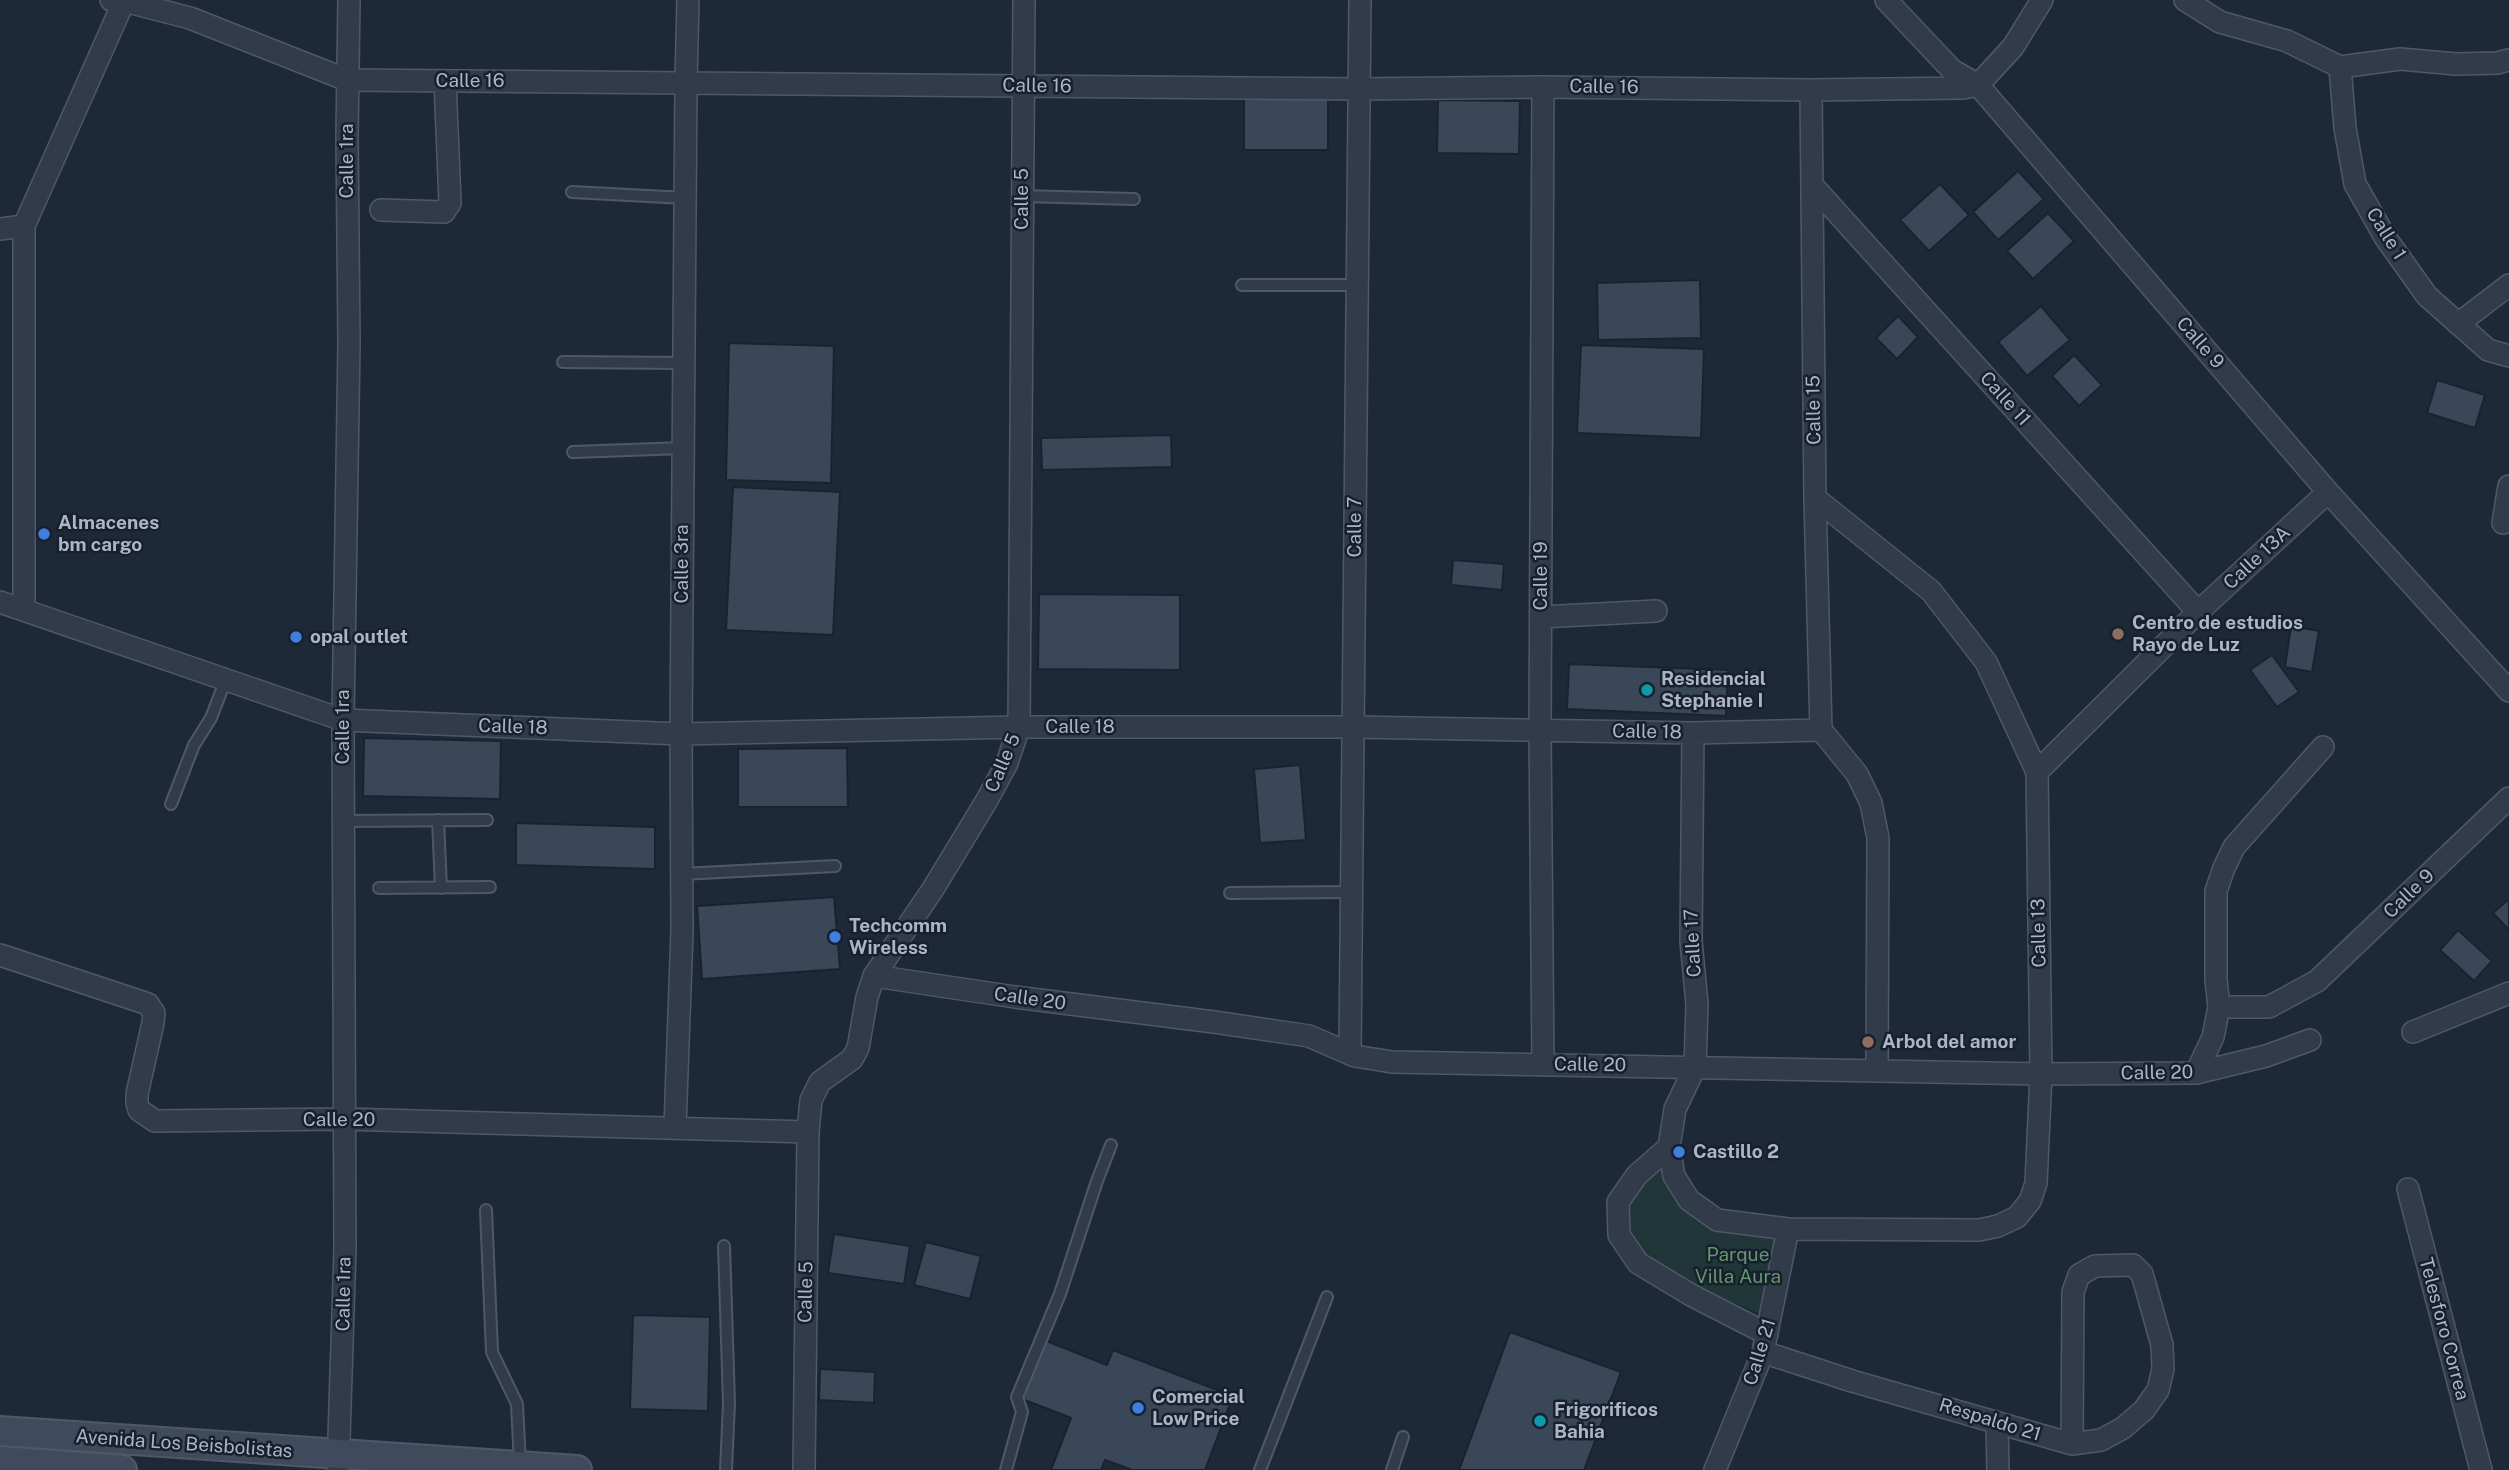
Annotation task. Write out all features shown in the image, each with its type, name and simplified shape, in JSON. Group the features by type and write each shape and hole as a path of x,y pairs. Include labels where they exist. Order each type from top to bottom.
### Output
{"main road":[{"name":"Avenida Los Beisbolistas","path":"0,1431 338,1462 577,1470"},
{"name":"Avenida Los Beisbolistas","path":"0,1461 122,1470"}],"street":[{"name":"Calle 1ra","path":"338,1462 345,1249 343,720 349,343 349,0"},
{"name":"Calle 3ra","path":"675,1127 682,931 681,734 688,0"},
{"name":"Calle 5","path":"804,1470 808,1132 811,1100 820,1082 852,1059 858,1048 867,997 874,976 933,889 988,800 1007,763 1019,727 1024,0"},
{"name":"Calle 7","path":"1350,1054 1357,89 1360,0"},
{"name":"Calle 9","path":"1886,0 1952,70 1978,85 2328,492 2509,691"},
{"path":"1978,85 2013,47 2042,0"},
{"path":"2185,0 2220,22 2287,41 2340,67 2400,59 2456,64 2509,60"},
{"name":"Calle 16","path":"118,1 190,18 347,80 1357,89 1544,87 1811,90 1963,88 1978,85"},
{"path":"24,609 24,226 118,1"},
{"name":"Calle 1","path":"2340,67 2345,128 2355,184 2385,237 2427,296 2488,350 2509,356"},
{"path":"381,210 444,212 450,203 445,81"},
{"name":"Calle 19","path":"1543,1065 1540,730 1544,87"},
{"name":"Calle 15","path":"1811,90 1815,498 1821,730"},
{"name":"Calle 11","path":"1812,185 2198,612"},
{"path":"0,229 24,226"},
{"path":"2458,324 2509,285"},
{"path":"2503,523 2509,486"},
{"name":"Calle 13A","path":"2037,772 2198,612 2328,492"},
{"name":"Calle 13","path":"1788,1229 1979,1230 1998,1226 2017,1217 2030,1201 2036,1184 2041,1074 2037,772 1986,662 1931,590 1815,498"},
{"name":"Calle 18","path":"0,602 343,720 681,734 1019,727 1354,727 1693,733 1821,730"},
{"path":"1541,617 1656,611"},
{"path":"1821,730 1857,774 1871,803 1878,838 1877,1072"},
{"name":"Calle 17","path":"1693,733 1691,941 1697,1004 1695,1067 1675,1109 1669,1147 1674,1176 1689,1200 1717,1220 1788,1229"},
{"path":"2196,1073 2214,1037 2219,1007 2216,891 2224,867 2234,847 2323,747"},
{"name":"Calle 9","path":"2219,1007 2269,1007 2317,981 2509,798"},
{"name":"Calle 20","path":"0,955 148,1004 154,1013 153,1023 137,1094 139,1110 146,1118 155,1121 343,1119 808,1132"},
{"name":"Calle 20","path":"874,976 1015,998 1309,1036 1350,1054 1392,1062 1877,1072 2196,1073 2266,1056 2310,1040"},
{"path":"2413,1032 2509,993"},
{"path":"1669,1147 1637,1175 1618,1202 1619,1235 1638,1263 1765,1343"},
{"name":"Telesforo Correa","path":"2407,1189 2481,1470"},
{"name":"Calle 21","path":"1715,1470 1765,1343 1788,1229"},
{"name":"Respaldo 21","path":"1765,1343 1852,1381 1997,1423 2072,1444 2101,1440 2123,1428 2144,1410 2158,1390 2163,1369 2162,1345 2142,1274 2133,1265 2095,1266 2079,1275 2073,1292 2072,1444"},
{"path":"1997,1423 1998,1470"}],"lane":[{"path":"572,192 685,198"},
{"path":"1023,196 1134,199"},
{"path":"1242,285 1356,285"},
{"path":"563,362 684,363"},
{"path":"573,452 683,448"},
{"path":"172,804 194,745 211,718 226,679"},
{"path":"438,820 441,888"},
{"path":"343,821 487,820"},
{"path":"682,874 835,866"},
{"path":"379,888 490,887"},
{"path":"1230,893 1352,891"},
{"path":"1006,1470 1022,1412 1017,1397 1060,1294 1111,1145"},
{"path":"486,1210 492,1352 517,1404 520,1466"},
{"path":"724,1246 729,1403 726,1470"},
{"path":"1260,1470 1327,1297"},
{"path":"1392,1470 1403,1437"}],"green space":[{"name":"Parque Villa Aura","path":"1662,1164 1679,1203 1711,1230 1778,1229 1767,1316 1694,1287 1643,1258 1627,1234 1625,1206 1640,1184"}],"building":[{"path":"1244,94 1328,94 1328,150 1244,150"},
{"path":"1438,100 1520,101 1519,154 1437,153"},
{"path":"2018,171 2044,199 1998,240 1973,212"},
{"path":"1940,184 1969,215 1929,251 1900,220"},
{"path":"2048,213 2074,241 2033,279 2007,251"},
{"path":"1700,280 1701,338 1598,340 1597,283"},
{"path":"2041,306 2070,340 2027,376 1998,342"},
{"path":"1898,316 1918,337 1897,359 1876,338"},
{"path":"729,343 834,346 831,483 726,480"},
{"path":"1581,345 1704,349 1701,438 1577,433"},
{"path":"2074,355 2102,385 2079,406 2052,376"},
{"path":"2437,380 2485,395 2475,428 2427,413"},
{"path":"1171,435 1172,467 1042,470 1041,438"},
{"path":"733,487 840,492 833,635 726,630"},
{"path":"1453,560 1504,564 1502,590 1451,585"},
{"path":"1039,594 1180,595 1180,670 1038,669"},
{"path":"2291,626 2319,631 2312,672 2285,667"},
{"path":"2272,655 2299,692 2277,707 2250,670"},
{"name":"Residencial Stephanie I","path":"1569,664 1728,670 1726,716 1567,709"},
{"path":"364,738 501,741 500,799 363,796"},
{"path":"847,748 848,807 738,807 738,749"},
{"path":"1300,765 1306,840 1260,843 1254,769"},
{"path":"516,823 655,827 655,869 516,865"},
{"path":"834,897 840,969 702,979 697,906"},
{"path":"2509,899 2509,930 2493,913"},
{"path":"2458,930 2492,961 2474,981 2440,950"},
{"path":"834,1234 910,1246 904,1284 828,1273"},
{"path":"926,1242 981,1256 970,1299 914,1285"},
{"path":"633,1315 710,1317 708,1411 630,1409"},
{"name":"Frigorificos Bahia","path":"1510,1332 1621,1372 1584,1470 1459,1470"},
{"name":"Comercial Low Price","path":"1044,1340 1107,1365 1113,1350 1233,1396 1205,1470 1132,1470 1105,1460 1101,1470 1051,1470 1071,1418 1022,1399"},
{"path":"820,1369 875,1372 874,1403 819,1400"}],"place":[{"name":"Almacenes bm cargo","path":"44,534"},
{"name":"Centro de estudios Rayo de Luz","path":"2118,634"},
{"name":"opal outlet","path":"296,637"},
{"name":"Residencial Stephanie I","path":"1647,690"},
{"name":"Techcomm Wireless","path":"835,937"},
{"name":"Arbol del amor","path":"1868,1042"},
{"name":"Castillo 2","path":"1679,1152"},
{"name":"Comercial Low Price","path":"1138,1408"},
{"name":"Frigorificos Bahia","path":"1540,1421"}]}
